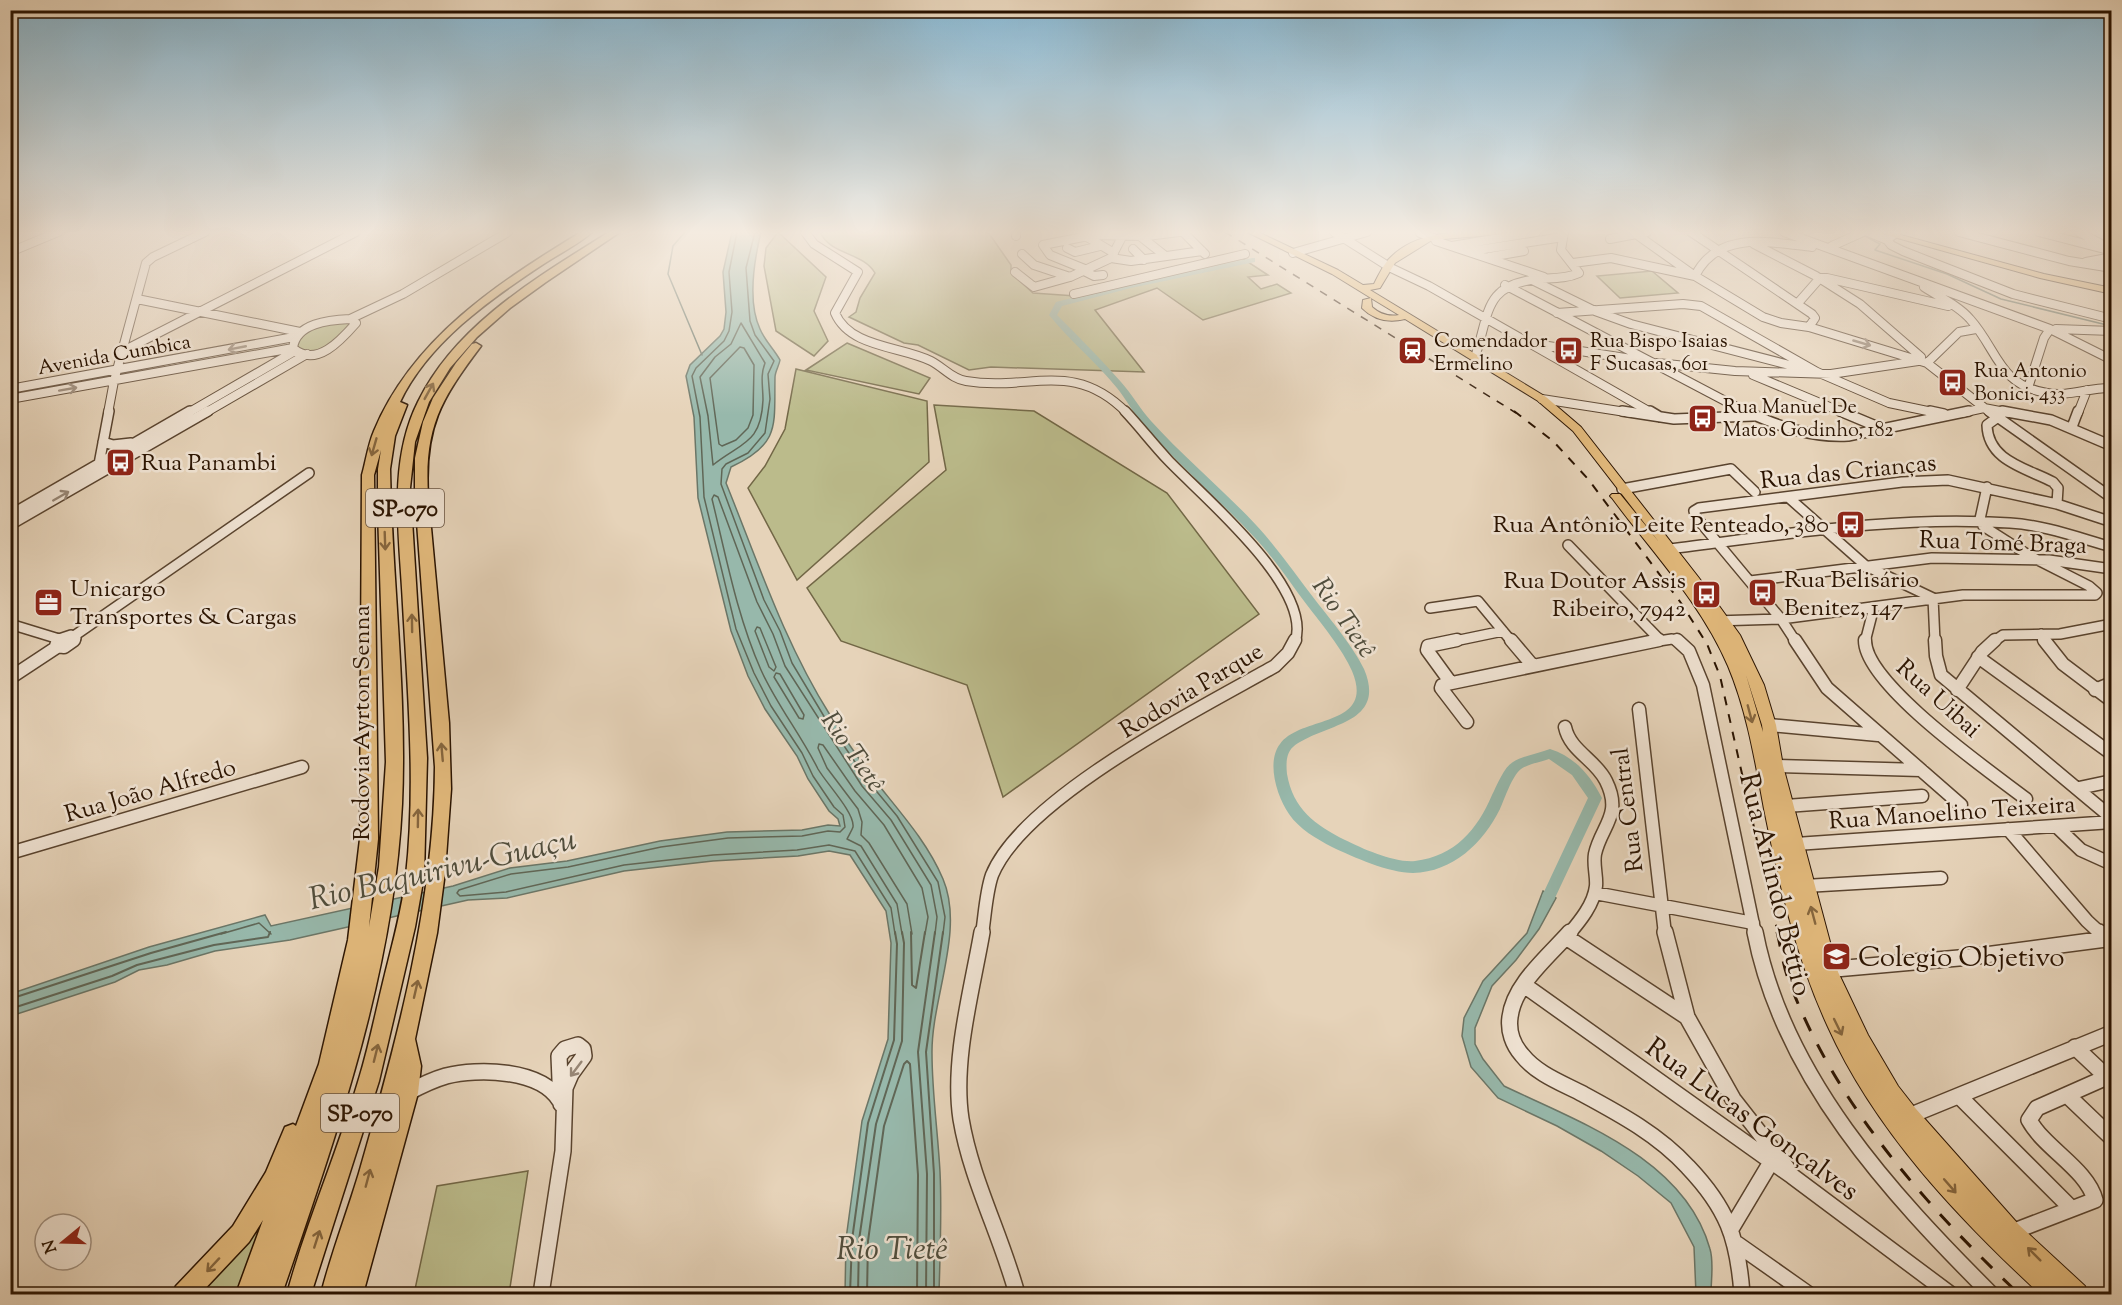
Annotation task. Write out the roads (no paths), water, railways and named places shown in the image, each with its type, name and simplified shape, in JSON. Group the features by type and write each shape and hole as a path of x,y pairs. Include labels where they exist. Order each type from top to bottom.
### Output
{"highway":[{"path":"249,1294 328,1064 367,938 363,890 370,809 367,752 368,475 377,437 406,381 449,330 493,293"},
{"name":"Rodovia Ayrton Senna","path":"270,1294 362,1004 367,938 384,884 393,803 392,698 384,488 384,469 389,436 400,407 432,360 470,320 506,293"},
{"name":"Rodovia Ayrton Senna","path":"299,1294 369,1081 406,927 415,876 419,758 404,488 405,455 409,436 417,415 437,378 454,355 484,324 522,293"},
{"name":"SP-070","path":"333,1294 359,1210 404,1036 428,924 436,873 442,811 443,763 422,502 425,432 449,381 492,328 536,293"},
{"path":"351,1294 406,1093 411,1066 404,1036"},
{"path":"184,1294 241,1234 274,1180 295,1131 311,1111"}],"main road":[{"path":"1363,293 1527,396 1549,413 1566,430 1682,582 1718,621"},
{"path":"1370,297 1378,293"},
{"path":"1403,317 1475,357 1542,399 1577,429 1669,549 1718,621 1734,665 1769,725 1776,766 1805,886 1829,1010 1845,1041 1896,1121 1961,1199 2055,1294"},
{"path":"1751,691 1798,916 1820,969 1891,1092 1909,1116 2012,1232 2077,1294"}],"street":[{"path":"99,464 114,381 138,293"},
{"path":"123,351 238,293"},
{"path":"10,515 294,350 307,354 322,354 331,350 353,321 404,293"},
{"name":"Rodovia Parque","path":"847,293 835,313 839,323 857,335 883,346 930,361 964,381 1071,381 1099,389 1114,399 1164,457 1213,501 1256,551 1292,603 1298,625 1292,649 1275,666 1099,770 1066,794 1020,833 1006,848 997,863 965,1030 959,1077 960,1100 964,1137 1007,1258 1017,1294"},
{"path":"1074,294 1079,293"},
{"path":"1440,293 1660,417"},
{"path":"1475,357 1497,293"},
{"path":"1519,293 1756,416 1794,430 1826,437 1848,436 1984,408 2028,415 2072,427 2112,446"},
{"path":"1558,293 1595,311 1639,327 1820,373"},
{"path":"1723,293 1763,317 1781,323 1809,327 1922,360"},
{"path":"1783,293 1815,318 1809,327"},
{"path":"1798,303 1807,293"},
{"path":"1843,293 1872,312 1922,360 1958,389 2112,498"},
{"path":"1893,293 1957,309"},
{"path":"1932,293 1967,316 2005,375 2012,381 2052,394 2112,388"},
{"path":"1951,293 2049,329 2112,360"},
{"path":"2010,293 2112,319"},
{"path":"137,299 203,311 297,334 294,350"},
{"path":"1556,313 1683,304 1701,306 1820,373 1889,403 1950,415"},
{"name":"Avenida Cumbica","path":"10,389 297,334 327,321 353,321"},
{"path":"1529,343 1647,361 1746,372 1845,373 1922,360 1959,332 1976,329"},
{"path":"2049,329 2112,331"},
{"path":"2028,388 2049,329"},
{"name":"Avenida Cumbica","path":"10,399 294,350"},
{"path":"10,525 307,354"},
{"path":"1746,372 1883,429"},
{"path":"2072,427 2087,390"},
{"path":"1542,399 1690,420 1756,416"},
{"path":"1998,417 1987,425 1987,435 1992,445 2005,459 2053,482 2058,488 2057,504"},
{"path":"103,441 113,445 140,441"},
{"path":"99,464 111,467"},
{"path":"1622,489 1731,469 1755,492"},
{"path":"10,624 58,643 70,644 75,640 74,636 309,473"},
{"name":"Rua das Crianças","path":"1720,544 1694,513 1695,510 1921,481 1956,481 2057,504 2112,522"},
{"path":"1980,522 1987,488"},
{"path":"1788,497 1866,566 1882,576 1933,598 1936,617 1935,652 1941,675 1959,686 2079,788 2112,820"},
{"path":"1669,549 1890,522 1980,522 2034,526 2111,547"},
{"path":"1718,621 1781,620 1971,594 2095,595 2097,593 2089,586 2037,560 1987,529 1980,522"},
{"path":"1720,544 1781,620 1827,688 1878,735 1961,805"},
{"path":"1568,545 1660,640"},
{"name":"Rua Tomé Braga","path":"1750,581 1932,558 2037,560 2112,569"},
{"path":"1430,608 1476,600 1533,666"},
{"name":"Rua Uibai","path":"1874,607 1865,648 1879,674 1920,713 2026,799"},
{"path":"1959,686 1989,644 2003,635 2060,634 2112,624"},
{"path":"1451,683 1427,650 1428,646 1503,631"},
{"path":"2041,634 2054,657 2112,701"},
{"path":"1467,722 1441,688 1442,685 1660,640"},
{"name":"Rua Arlindo Bettio","path":"1660,640 1677,640 1689,650 1700,677 1711,716 1764,969 1793,1042 1812,1076 1870,1161 1895,1192 1991,1294"},
{"path":"10,678 58,643"},
{"path":"1978,657 2112,754"},
{"path":"2096,690 2112,684"},
{"name":"Rua Central","path":"1639,709 1662,906 1669,949 1687,1017"},
{"path":"1769,725 1878,735"},
{"path":"1565,727 1577,748 1601,772 1612,795 1612,808 1608,828 1595,855 1595,893 1566,937 1524,985 1514,1000 1510,1023 1513,1042 1523,1057 1542,1072 1622,1115 1677,1154 1702,1181 1734,1237 1742,1294"},
{"path":"1776,766 1921,770"},
{"name":"Rua João Alfredo","path":"10,853 302,767"},
{"path":"2079,788 2112,781"},
{"path":"1786,806 1922,796"},
{"name":"Rua Manoelino Teixeira","path":"1796,844 2112,820"},
{"path":"2056,826 2081,850 2112,864"},
{"path":"2008,829 2080,913 2109,942"},
{"path":"1805,886 1941,878"},
{"path":"1595,893 1753,923"},
{"path":"1566,937 1687,1017 1733,1099 1774,1158 1734,1237"},
{"path":"1820,969 1970,957 2109,942"},
{"name":"Rua Lucas Gonçalves","path":"1524,985 1774,1158 1792,1176 1950,1294"},
{"path":"1909,1116 2112,1033"},
{"path":"2012,1232 2095,1200 2095,1194 2039,1135 2030,1120 2031,1114 2037,1108 2109,1079 2075,1047"},
{"path":"406,1093 446,1076 485,1070 539,1081 556,1094 563,1112 558,1193 541,1294"},
{"path":"2067,1095 2112,1138"},
{"path":"1960,1097 2071,1208"},
{"path":"1734,1237 1808,1294"}],"water":[{"name":"Rio Tietê","path":"725,293 753,293 756,318 762,333 780,360 775,375 774,421 767,441 759,450 731,467 726,483 785,630 814,687 856,755 929,852 943,879 949,899 949,943 936,1011 932,1054 941,1187 939,1294 845,1294 846,1239 862,1121 888,1039 891,943 886,911 850,855 829,851 798,856 713,861 624,871 507,898 468,900 290,940 215,951 167,965 139,970 115,982 11,1016 10,994 149,947 265,915 271,926 453,886 510,868 567,861 660,841 727,832 802,830 828,825 840,826 838,819 829,811 808,779 797,756 765,709 748,676 731,631 698,498 694,417 686,376 690,365 720,336 724,329"},
{"path":"1543,891 1556,898 1539,929 1516,960 1492,986 1475,1028 1475,1044 1483,1059 1504,1086 1626,1147 1654,1167 1678,1191 1697,1218 1710,1249 1711,1294 1696,1294 1694,1247 1671,1203 1638,1176 1601,1151 1557,1126 1498,1098 1471,1067 1462,1036 1464,1018 1483,981 1527,933"}],"waterway":[{"path":"676,293 702,355"},
{"name":"Rio Tietê","path":"1103,293 1059,304 1053,315 1120,386 1146,422 1261,537 1325,620 1357,668 1364,688 1358,706 1348,717 1300,736 1285,746 1279,763 1282,783 1294,811 1318,833 1354,851 1390,863 1412,867 1443,861 1460,851 1477,833 1516,766 1550,754 1577,771 1595,798 1549,896"},
{"path":"1988,293 2001,299 2111,326"}],"railway":[{"path":"1323,293 1516,413"},
{"path":"1514,411 1553,441 1588,479 1681,603 1707,644 1720,676 1778,934"},
{"path":"1777,932 1787,975 1808,1026 1857,1111 1917,1188 1950,1225 2019,1294"}],"place":[{"name":"Comendador Ermelino","path":"1413,351"},
{"name":"Rua Bispo Isaias F Sucasas, 601","path":"1569,351"},
{"name":"Rua Antonio Bonici, 433","path":"1953,382"},
{"name":"Rua Manuel De Matos Godinho, 182","path":"1702,418"},
{"name":"Rua Panambi","path":"120,462"},
{"name":"Rua Antônio Leite Penteado, 380","path":"1850,524"},
{"name":"Rua Belisário Benitez, 147","path":"1763,593"},
{"name":"Rua Doutor Assis Ribeiro, 7942","path":"1707,594"},
{"name":"Unicargo Transportes & Cargas","path":"49,602"},
{"name":"Colegio Objetivo","path":"1837,956"}],"water label":[{"name":"Rio Baquirivu-Guaçu","path":"442,868"}]}
